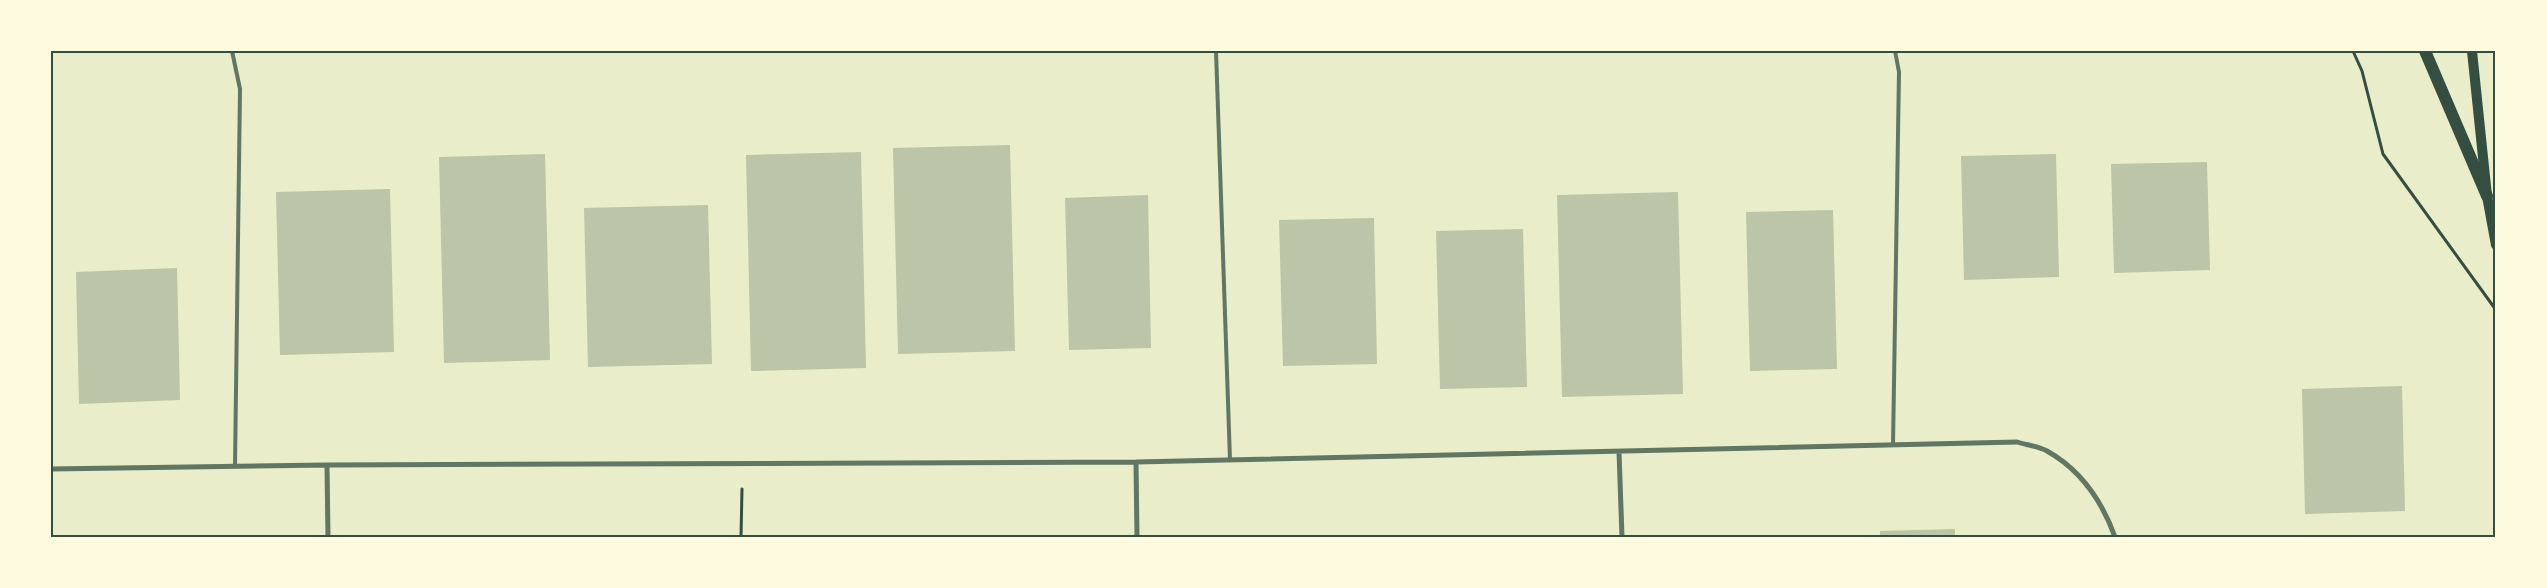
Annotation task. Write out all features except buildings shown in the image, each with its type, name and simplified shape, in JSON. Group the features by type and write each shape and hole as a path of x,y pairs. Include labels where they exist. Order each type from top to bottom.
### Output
{"main road":[{"path":"2425,51 2487,196"},
{"path":"2472,51 2487,196 2496,245"}],"street":[{"path":"51,469 327,465 1136,462 2017,442 2045,450 2069,466 2089,487 2106,511 2115,537"},
{"path":"1619,452 1622,537"},
{"path":"1136,462 1137,537"},
{"path":"327,465 328,537"}],"lane":[{"path":"232,51 240,89 235,466"},
{"path":"1216,51 1230,460"},
{"path":"1893,445 1899,72 1895,51"}],"path":[{"path":"2353,51 2362,70 2383,154 2496,310"},
{"path":"741,537 742,463"}]}
